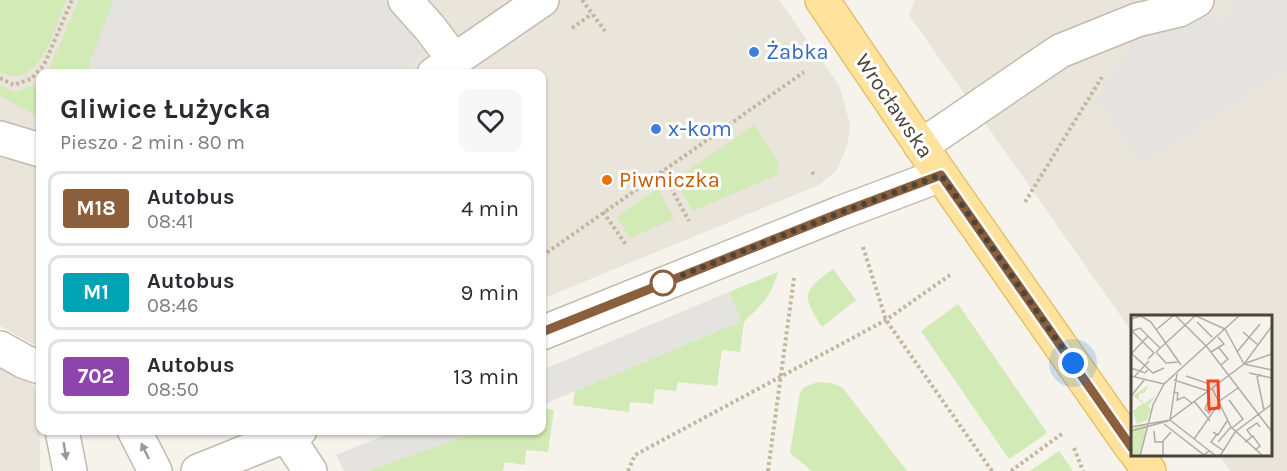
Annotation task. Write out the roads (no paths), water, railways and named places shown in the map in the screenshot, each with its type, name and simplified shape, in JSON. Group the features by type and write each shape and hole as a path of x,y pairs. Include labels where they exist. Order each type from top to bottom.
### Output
{"main road":[{"name":"Wrocławska","path":"828,4 921,146 1131,447"},
{"path":"1138,456 1149,471"}],"street":[{"path":"405,0 430,28 444,67 542,0"},
{"path":"921,146 1060,51 1137,20 1179,10 1197,0"},
{"path":"0,138 36,149"},
{"path":"546,331 840,213 941,175"},
{"path":"63,435 70,471"},
{"path":"136,435 154,471"},
{"path":"198,471 288,435"},
{"path":"294,435 310,471"}],"place":[{"name":"Żabka","path":"754,52"},
{"name":"x-kom","path":"656,129"},
{"name":"Piwniczka","path":"607,180"}]}
